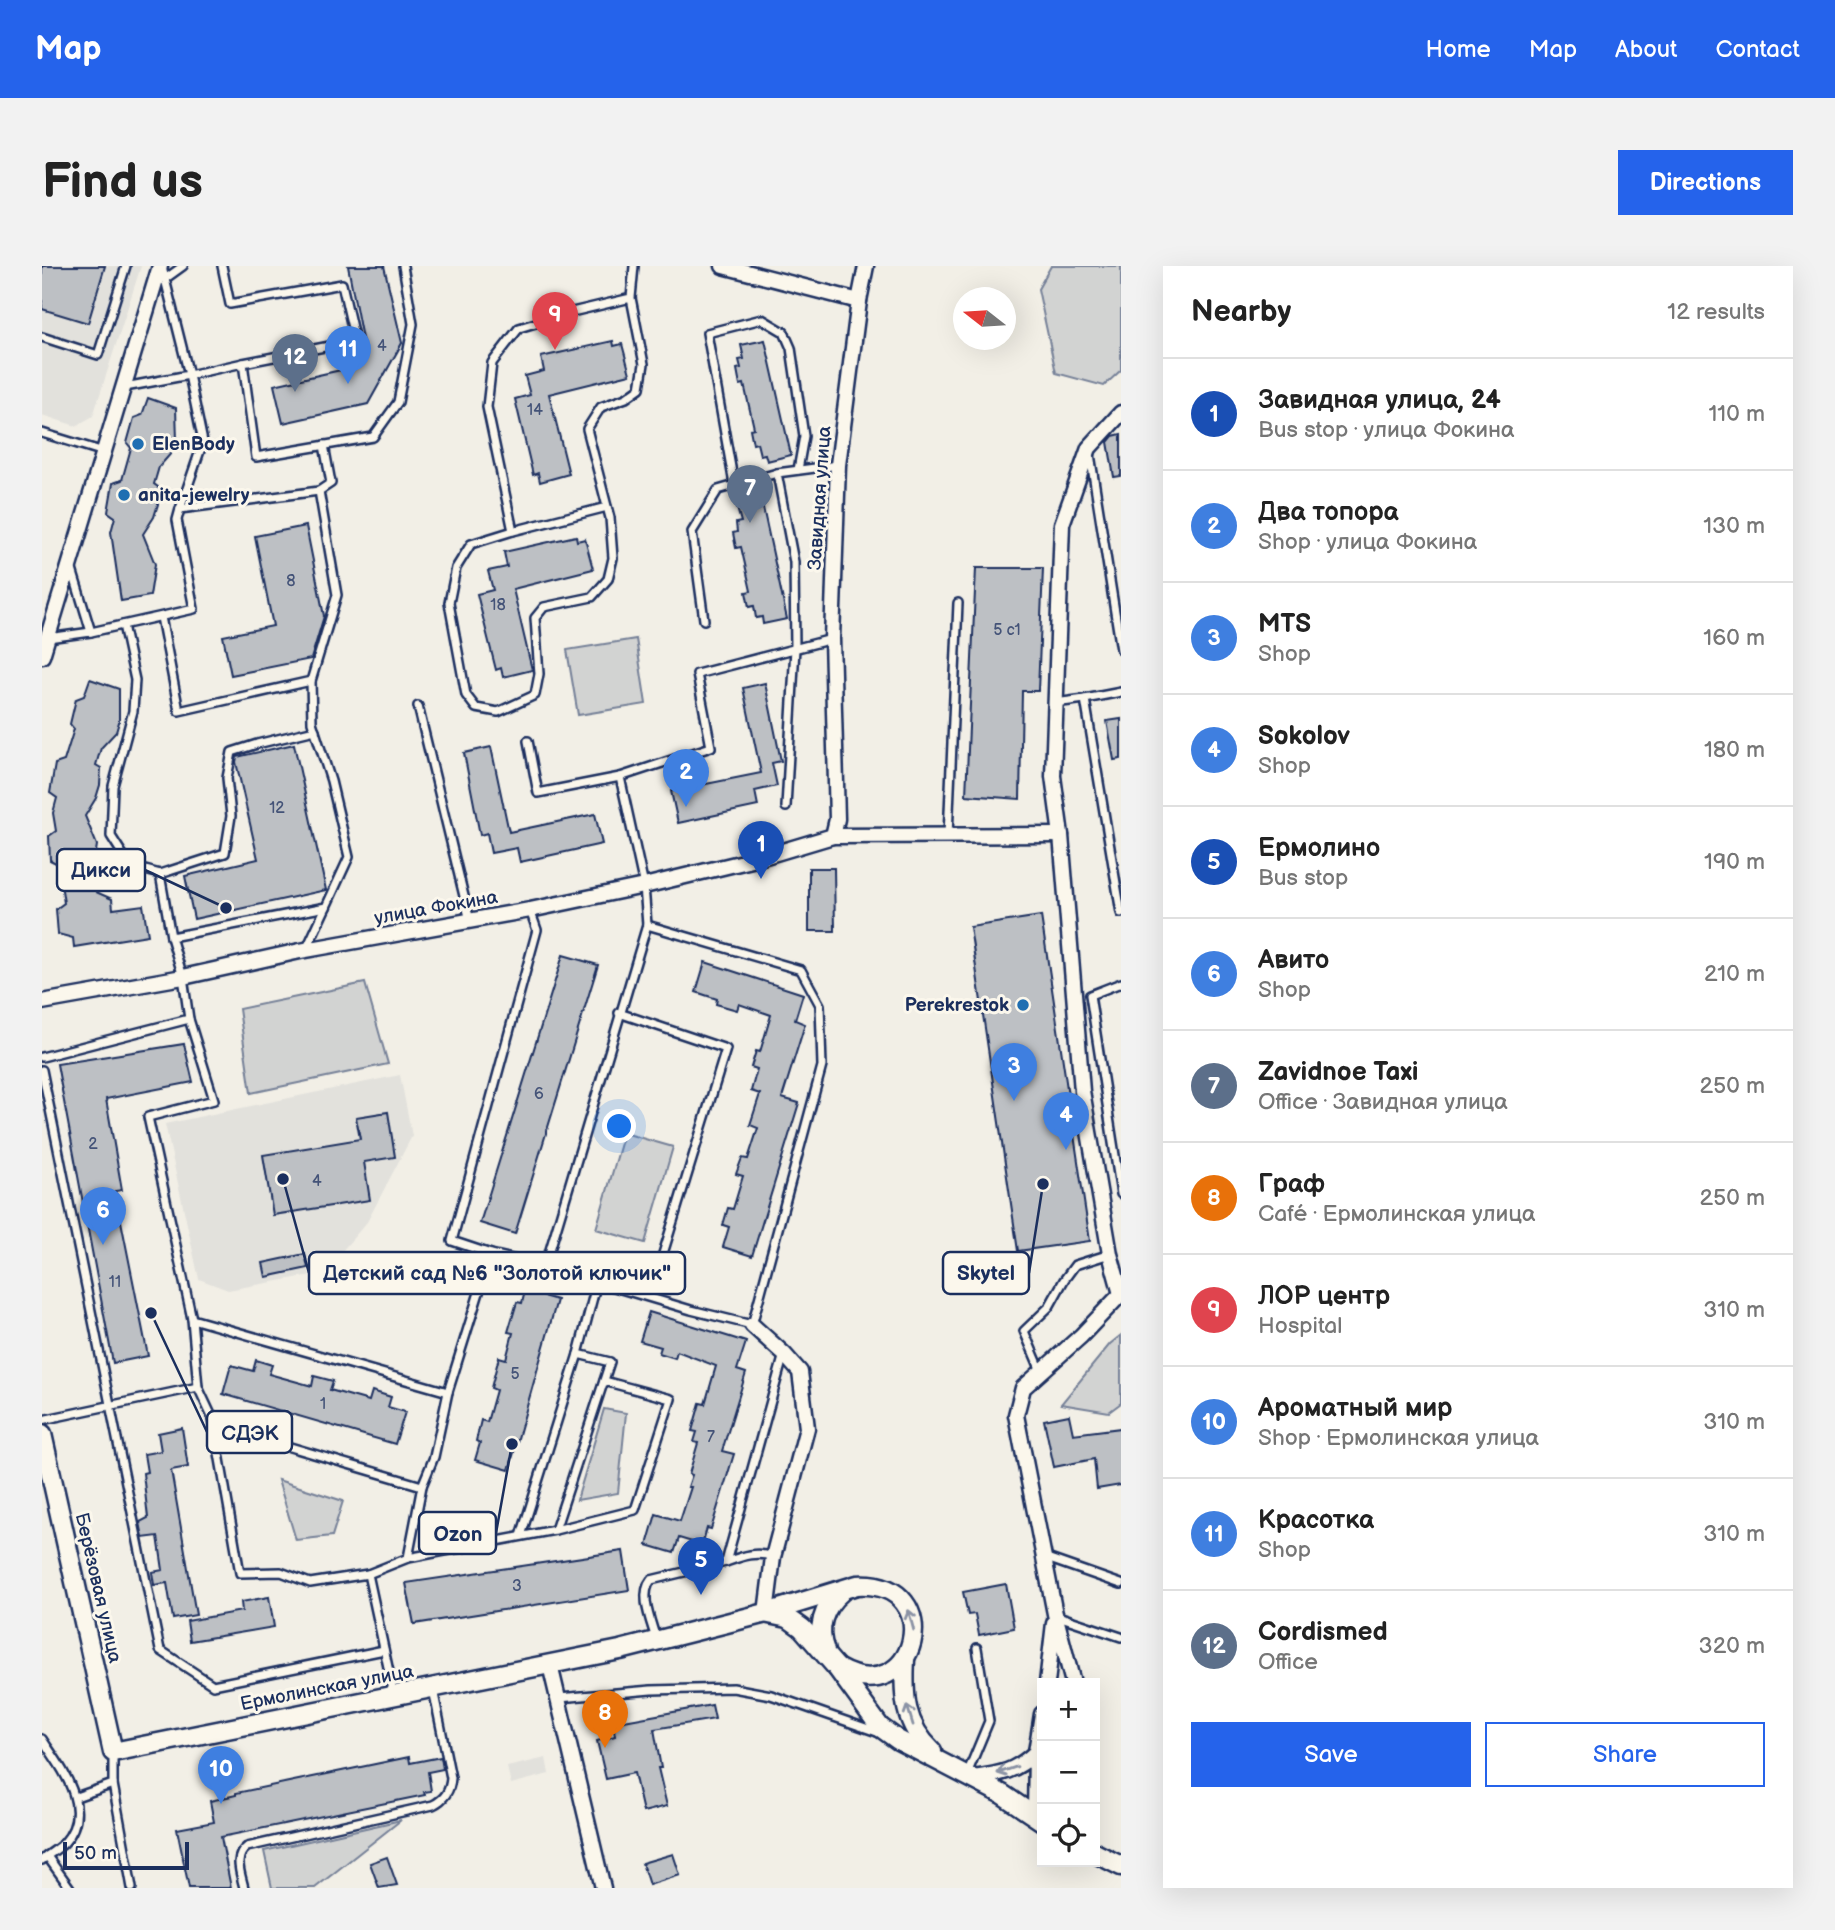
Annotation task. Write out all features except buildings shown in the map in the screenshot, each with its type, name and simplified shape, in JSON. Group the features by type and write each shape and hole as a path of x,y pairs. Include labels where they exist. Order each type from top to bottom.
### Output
{"street":[{"path":"723,266 859,301"},
{"name":"Завидная улица","path":"833,836 837,819 832,639 838,465 866,266"},
{"path":"44,650 123,387 162,270"},
{"path":"1072,1678 1055,1615 1016,1415 1023,1388 1081,1336 1121,1294 1110,1254 1082,1091 1061,835 1053,776 1062,524 1089,448 1121,413"},
{"name":"улица Фокина","path":"42,1002 530,910 756,859 833,836 1061,835"},
{"path":"752,1325 784,1353 800,1373 807,1428 773,1557 766,1613 788,1618 803,1628 880,1727 898,1740 1037,1812"},
{"name":"Берёзовая улица","path":"42,1434 113,1752"},
{"path":"857,1585 872,1585 885,1588 902,1601 912,1619 914,1633 905,1659 895,1669 874,1678 850,1675 832,1662 821,1642 820,1626 833,1599 844,1590 857,1585"},
{"name":"Ермолинская улица","path":"113,1752 656,1642 844,1590"},
{"path":"1048,1678 1055,1615"},
{"path":"905,1659 904,1688 908,1716 919,1739 942,1761"},
{"path":"550,1665 603,1888"},
{"path":"1038,1741 1039,1804"},
{"path":"970,1776 1004,1773 1023,1764 1036,1752"},
{"path":"1100,1856 1121,1866"}],"lane":[{"path":"42,337 98,355 126,266"},
{"path":"44,650 91,632 194,609 177,520 203,442 162,270 183,266"},
{"path":"123,387 355,341 342,284 230,304 222,266"},
{"path":"243,363 256,457 373,437 398,402 413,324 403,266"},
{"path":"607,507 471,544 456,568 449,603 466,695 476,708 498,712 535,695 538,674 535,618 544,607 592,597 608,579 613,558 610,518 587,429 601,407 626,398 640,388 644,364 631,298 634,266"},
{"path":"513,531 487,407 492,363 519,328 631,298"},
{"path":"734,484 707,333 762,319 784,332 791,348 804,436 798,470"},
{"path":"42,433 104,452"},
{"path":"180,509 320,491 331,482 324,445"},
{"path":"1089,448 1121,650"},
{"path":"704,620 692,532 718,490 777,473 838,465"},
{"path":"777,473 794,562 795,648 786,807"},
{"path":"305,951 349,857 312,722 311,681 337,595 320,491"},
{"path":"70,562 91,632"},
{"path":"948,836 958,603"},
{"path":"160,617 179,711 311,681"},
{"path":"123,625 135,680 133,711 113,786 111,836 130,866 160,874 225,853 231,816 227,778 232,752 315,730"},
{"path":"528,741 538,793 620,777 711,747 697,674 832,639"},
{"path":"1055,704 1121,692"},
{"path":"1085,699 1121,913"},
{"path":"418,706 470,922"},
{"path":"547,1268 547,1260 647,925 644,886 620,777"},
{"path":"160,874 171,937 183,977 189,1020 215,1100 148,1116 192,1319 198,1387 213,1419 240,1573 281,1572 310,1583 368,1574 408,1558 555,1530 635,1510 671,1399 604,1381"},
{"path":"171,937 326,907"},
{"path":"530,910 537,930 453,1241 491,1254 752,1325 822,1066 820,1005 801,970 647,925"},
{"path":"1121,983 1090,995 1121,1194"},
{"path":"620,1013 726,1049 650,1296"},
{"path":"42,1057 189,1020"},
{"path":"42,1070 160,1650 212,1685 384,1650"},
{"path":"408,1558 422,1486 434,1457 448,1392 491,1254"},
{"path":"1041,1371 1024,1331 1049,1307 1075,1265 1110,1254"},
{"path":"521,1536 578,1354 597,1282"},
{"path":"192,1319 448,1392"},
{"path":"726,1562 784,1353"},
{"path":"555,1530 610,1362 578,1354"},
{"path":"42,1420 198,1387"},
{"path":"213,1419 243,1433 422,1486"},
{"path":"656,1642 645,1594 651,1580 743,1556 761,1553 773,1557"},
{"path":"1043,1557 1121,1584"},
{"path":"368,1574 394,1696"},
{"path":"1055,1615 1121,1637"},
{"path":"970,1776 989,1721 977,1648"},
{"path":"559,1698 651,1690 733,1688 771,1695 898,1740"},
{"path":"244,1888 238,1859 240,1852 247,1847 433,1805 444,1798 452,1778 433,1689"},
{"path":"42,1739 76,1797 75,1822 65,1842 44,1858 70,1888"},
{"path":"113,1752 113,1784 132,1888"},
{"path":"76,1797 113,1784"}],"shaded area":[{"path":"42,266 141,266 93,416 76,426 42,415"},
{"path":"1051,266 1121,266 1121,370 1104,386 1056,373 1038,289"},
{"path":"636,639 646,704 578,715 567,650"},
{"path":"365,983 388,1064 251,1093 239,1009"},
{"path":"400,1075 412,1136 367,1222 323,1273 228,1290 199,1279 165,1124"},
{"path":"624,1133 673,1147 645,1243 596,1229"},
{"path":"1121,1335 1121,1403 1109,1412 1061,1404 1110,1344"},
{"path":"604,1409 626,1413 618,1493 577,1500"},
{"path":"278,1480 343,1501 332,1536 296,1540"},
{"path":"546,1758 549,1774 511,1784 507,1767"},
{"path":"401,1820 315,1888 272,1888 264,1851"}],"place":[{"name":"ЛОР центр","path":"555,350"},
{"name":"Красотка","path":"348,384"},
{"name":"Cordismed","path":"295,392"},
{"name":"ElenBody","path":"138,444"},
{"name":"anita-jewelry","path":"124,495"},
{"name":"Zavidnoe Taxi","path":"750,523"},
{"name":"Два топора","path":"686,807"},
{"name":"Завидная улица, 24","path":"761,879"},
{"name":"Дикси","path":"226,908"},
{"name":"Perekrestok","path":"1023,1005"},
{"name":"MTS","path":"1014,1101"},
{"name":"Sokolov","path":"1066,1150"},
{"name":"Детский сад №6 \"Золотой ключик\"","path":"283,1179"},
{"name":"Skytel","path":"1043,1184"},
{"name":"Авито","path":"103,1245"},
{"name":"СДЭК","path":"151,1313"},
{"name":"Ozon","path":"512,1444"},
{"name":"Ермолино","path":"701,1595"},
{"name":"Граф","path":"605,1748"},
{"name":"Ароматный мир","path":"221,1804"}]}
